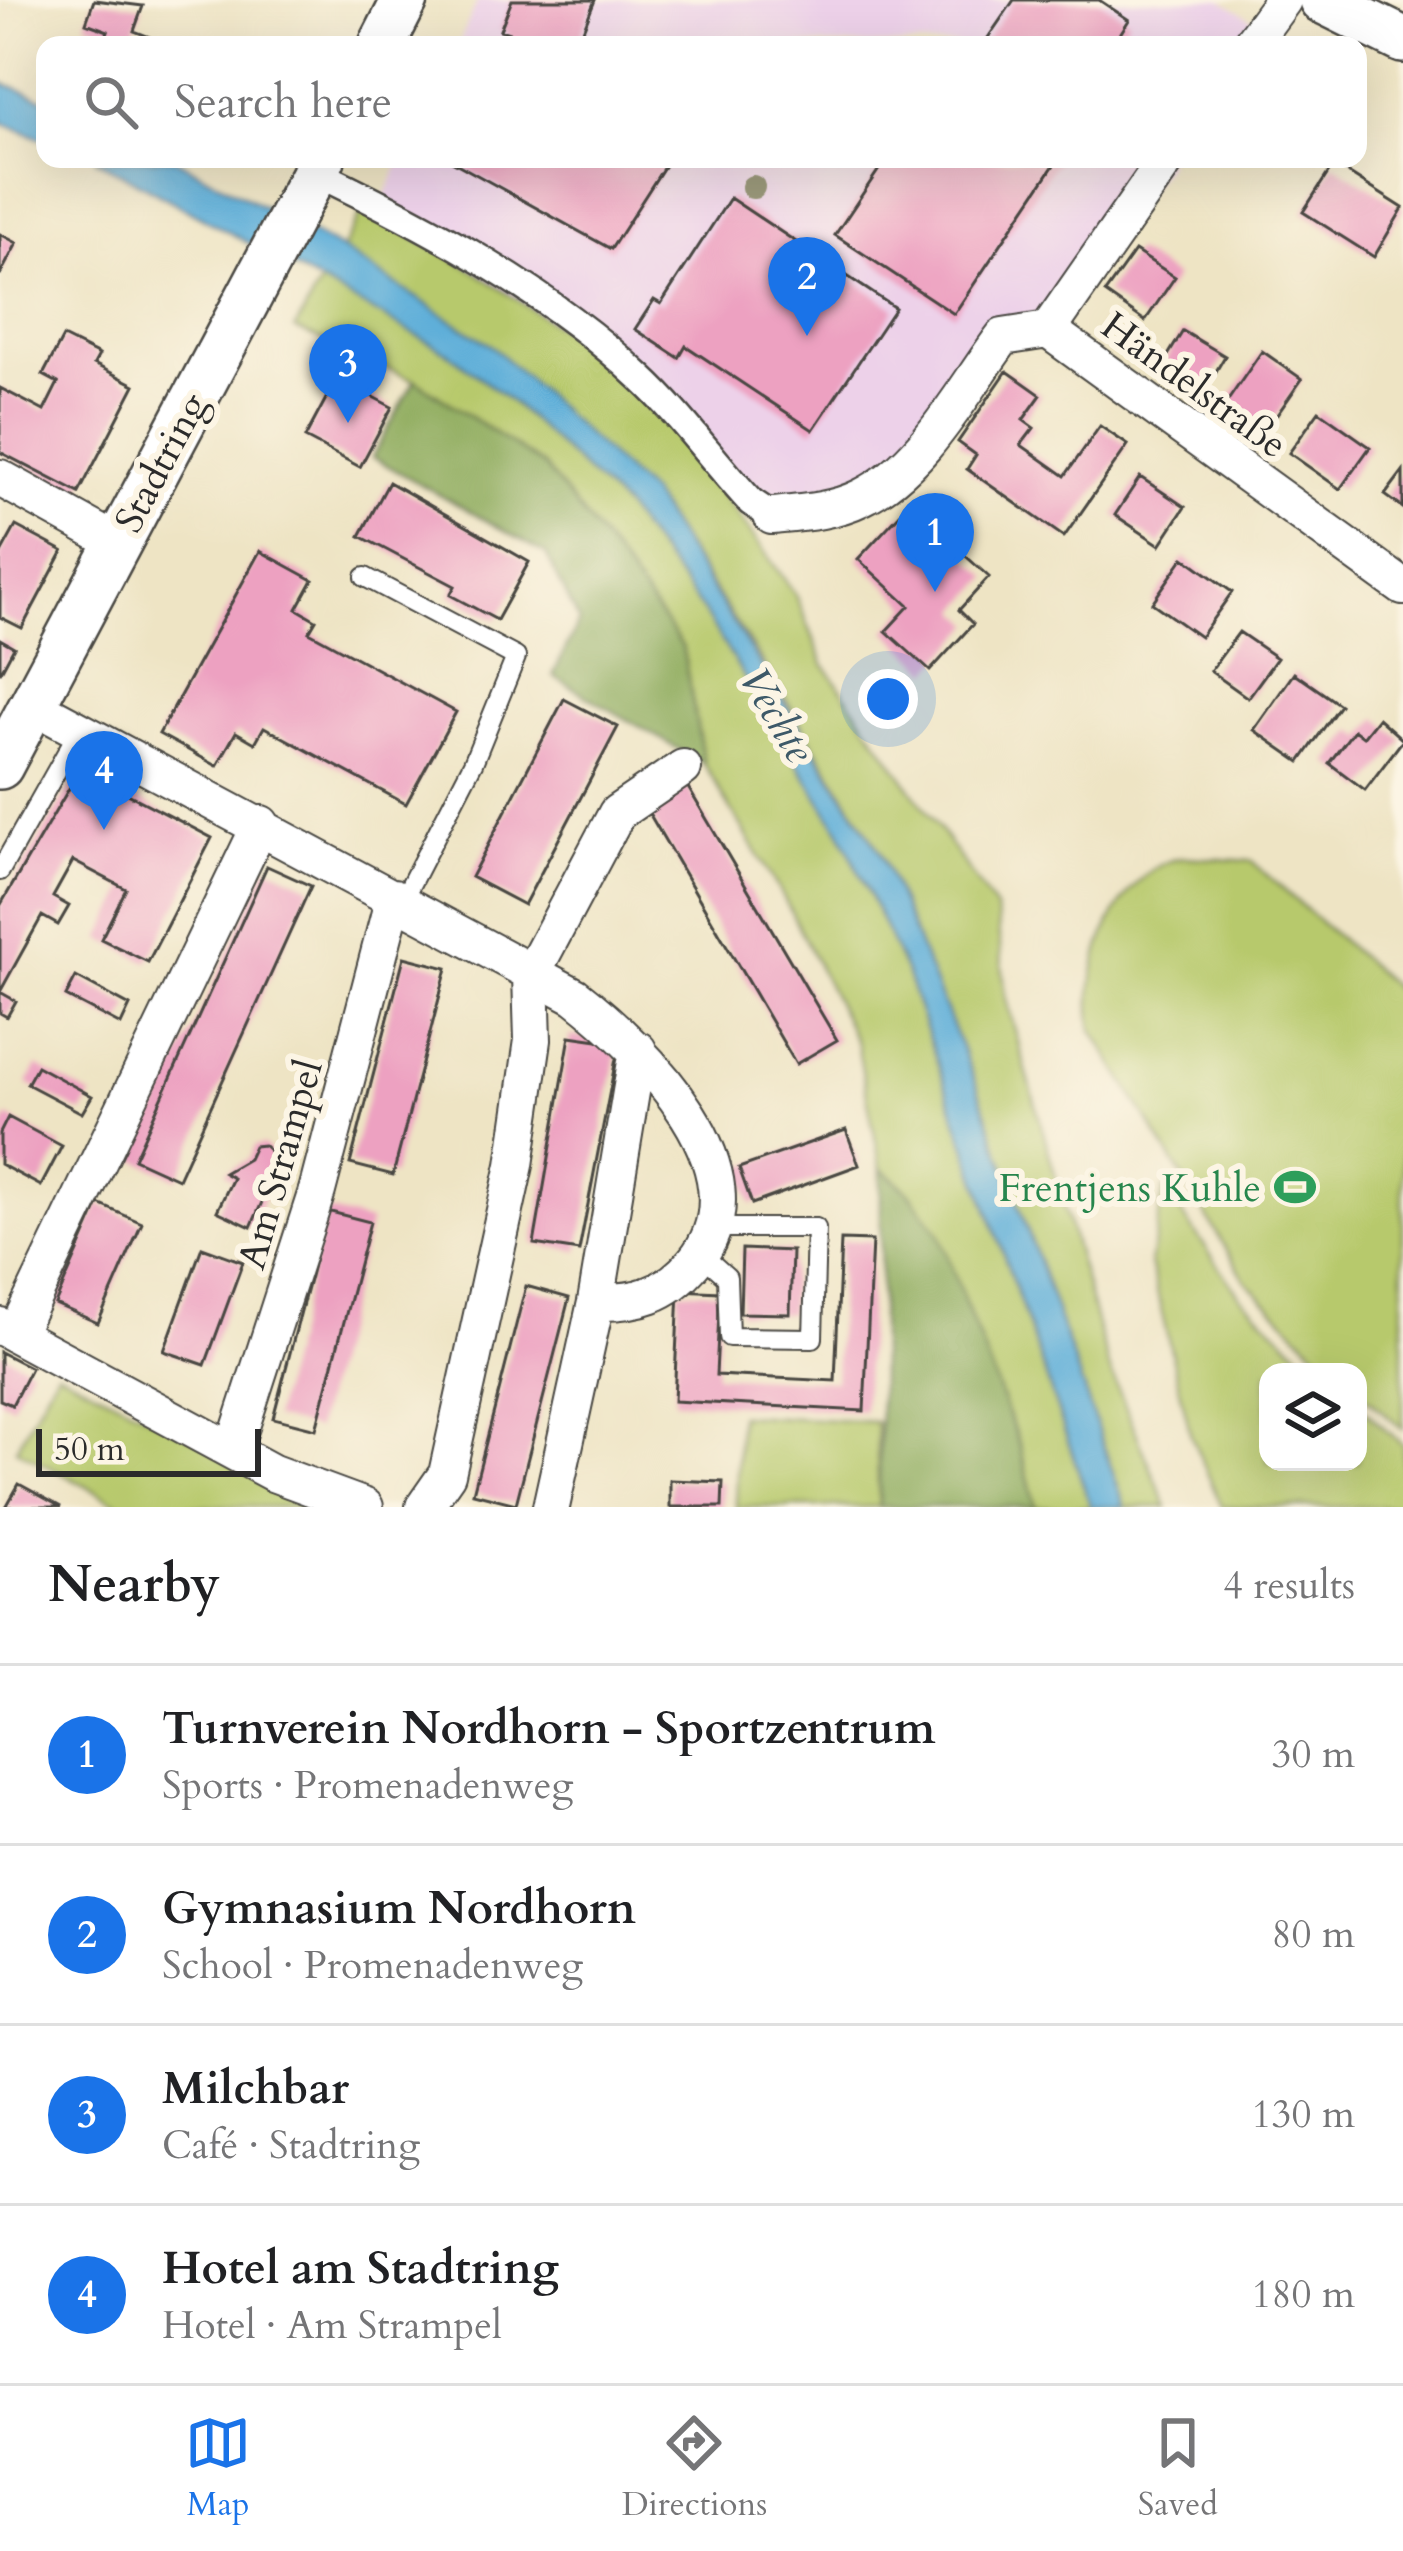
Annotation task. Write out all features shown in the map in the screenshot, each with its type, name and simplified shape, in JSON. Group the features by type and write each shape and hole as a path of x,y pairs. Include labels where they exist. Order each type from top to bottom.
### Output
{"street":[{"path":"387,36 405,0"},
{"path":"1257,36 1283,0"},
{"path":"1322,0 1403,40"},
{"name":"Stadtring","path":"0,766 316,168"},
{"path":"323,168 584,329 640,376 751,502 772,516 825,510 866,496 908,462 1003,337 1048,330"},
{"name":"Händelstraße","path":"1161,168 1048,330 1403,587"},
{"path":"0,478 117,543"},
{"path":"32,705 575,996 638,1050 683,1109 710,1159 716,1196 706,1241 664,1289 633,1303 596,1302"},
{"path":"424,1507 447,1474 515,1165 533,1040 531,975 617,813 682,768"},
{"path":"261,824 8,1329 273,1473 365,1507"},
{"name":"Am Strampel","path":"233,1451 317,1192 398,899"},
{"path":"551,1507 596,1302 638,1050"}],"lane":[{"path":"365,578 516,657 473,763 398,899"},
{"path":"0,871 80,728"},
{"path":"816,1228 813,1338 729,1337 727,1277 706,1241 816,1228"}],"shaded area":[{"path":"478,0 1221,0 1265,28 1259,36 462,36"},
{"path":"398,168 1163,168 1045,332 998,340 910,458 781,515 633,377 380,206"}],"green space":[{"path":"363,209 473,270 579,341 680,437 796,595 824,664 996,910 1006,998 1108,1365 1167,1507 1125,1507 975,1081 880,852 776,683 651,495 342,250"},
{"path":"321,282 449,353 516,406 623,506 702,609 840,831 907,975 1091,1507 1035,1507 1020,1446 982,1349 909,1192 881,1168 857,1044 785,900 704,764 682,646 544,466 415,380 295,329"},
{"path":"415,380 544,466 621,563 682,646 704,764 553,676 579,621 546,554 372,457"},
{"name":"Frentjens Kuhle","path":"1184,857 1251,861 1403,995 1403,1429 1367,1399 1367,1363 1328,1363 1246,1281 1093,1030 1093,979 1109,925 1140,881 1160,865"},
{"path":"881,1168 909,1192 938,1232 1020,1446 1035,1507 879,1507"},
{"path":"1164,1189 1241,1297 1311,1363 1259,1363 1259,1471 1367,1471 1367,1413 1403,1445 1403,1507 1222,1507 1191,1436 1150,1263"},
{"path":"57,1371 332,1507 125,1507 16,1449"},
{"path":"739,1415 876,1422 879,1507 736,1507"}],"water":[{"path":"0,82 36,96 36,136 0,122"},
{"name":"Vechte","path":"111,168 192,168 342,250 492,346 651,495 880,852 975,1081 1125,1507 1091,1507 907,975 840,831 702,609 623,506 516,406 449,353"}],"building":[{"path":"94,0 143,6 134,31 147,36 106,36 108,31 86,23"},
{"path":"512,0 595,0 581,36 508,36 500,30"},
{"path":"1014,0 1099,0 1129,20 1119,36 989,36"},
{"path":"464,168 663,168 611,249"},
{"path":"880,168 1052,168 954,314 835,235"},
{"path":"1331,168 1340,168 1403,208 1374,257 1303,212"},
{"path":"730,198 895,308 813,430 686,346 679,358 635,329 654,300 661,304"},
{"path":"0,234 17,243 0,275"},
{"path":"1135,251 1175,277 1145,321 1105,293"},
{"path":"1183,331 1225,356 1201,397 1158,372"},
{"path":"63,337 99,355 94,364 135,385 79,493 0,452 0,388 44,411 58,383 43,375"},
{"path":"1262,351 1302,379 1258,442 1218,415"},
{"path":"1007,371 1041,395 1023,420 1034,428 1021,445 1065,476 1100,426 1128,445 1064,537 967,469 976,455 958,442"},
{"path":"337,378 392,407 360,467 305,438"},
{"path":"1319,411 1370,447 1340,489 1289,453"},
{"path":"1403,471 1403,508 1385,495"},
{"path":"1140,477 1185,507 1160,545 1115,515"},
{"path":"389,482 529,562 497,620 450,595 455,586 360,536"},
{"path":"900,514 922,534 930,524 989,577 959,610 973,624 930,671 886,631 909,606 858,559"},
{"path":"16,526 63,551 22,628 0,617 0,555"},
{"path":"260,551 313,580 297,609 316,620 309,632 456,712 406,804 264,727 255,743 236,732 217,766 159,734"},
{"path":"1184,557 1232,592 1200,637 1152,603"},
{"path":"1239,632 1277,658 1248,698 1210,671"},
{"path":"0,639 14,647 0,673"},
{"path":"1294,673 1340,705 1300,762 1254,730"},
{"path":"564,699 618,727 524,905 471,877"},
{"path":"1378,718 1403,740 1365,790 1329,763 1354,730 1363,737"},
{"path":"88,762 100,769 103,781 212,838 148,962 101,939 126,889 73,861 53,897 69,906 58,925 42,916 0,992 0,906 71,785 73,768"},
{"path":"686,784 837,1040 796,1064 646,808"},
{"path":"267,866 311,886 178,1179 134,1159"},
{"path":"404,957 447,968 393,1175 350,1164"},
{"path":"76,977 130,1006 121,1025 66,996"},
{"path":"0,992 16,1001 7,1017 0,1013"},
{"path":"570,1036 619,1043 579,1251 534,1244"},
{"path":"37,1066 92,1096 82,1113 27,1084"},
{"path":"8,1117 62,1146 41,1186 0,1164 0,1133"},
{"path":"846,1130 859,1165 752,1204 739,1168"},
{"path":"263,1145 272,1153 268,1168 275,1198 266,1193 251,1227 217,1211 233,1178 224,1173 248,1159 254,1146"},
{"path":"99,1204 142,1223 98,1323 55,1304"},
{"path":"327,1211 370,1222 316,1429 273,1418"},
{"path":"841,1240 872,1241 864,1411 674,1401 679,1290 720,1292 716,1375 835,1381"},
{"path":"202,1247 243,1262 205,1365 164,1351"},
{"path":"742,1249 792,1251 790,1314 740,1313"},
{"path":"526,1286 569,1298 516,1504 473,1493"},
{"path":"0,1352 31,1368 12,1405 0,1400"},
{"path":"670,1480 723,1482 722,1507 670,1507"},
{"path":"19,1484 61,1507 6,1507"}],"place":[{"name":"Gymnasium Nordhorn","path":"807,336"},
{"name":"Milchbar","path":"348,423"},
{"name":"Turnverein Nordhorn - Sportzentrum","path":"935,592"},
{"name":"Hotel am Stadtring","path":"104,830"},
{"name":"Frentjens Kuhle","path":"1295,1187"}]}
